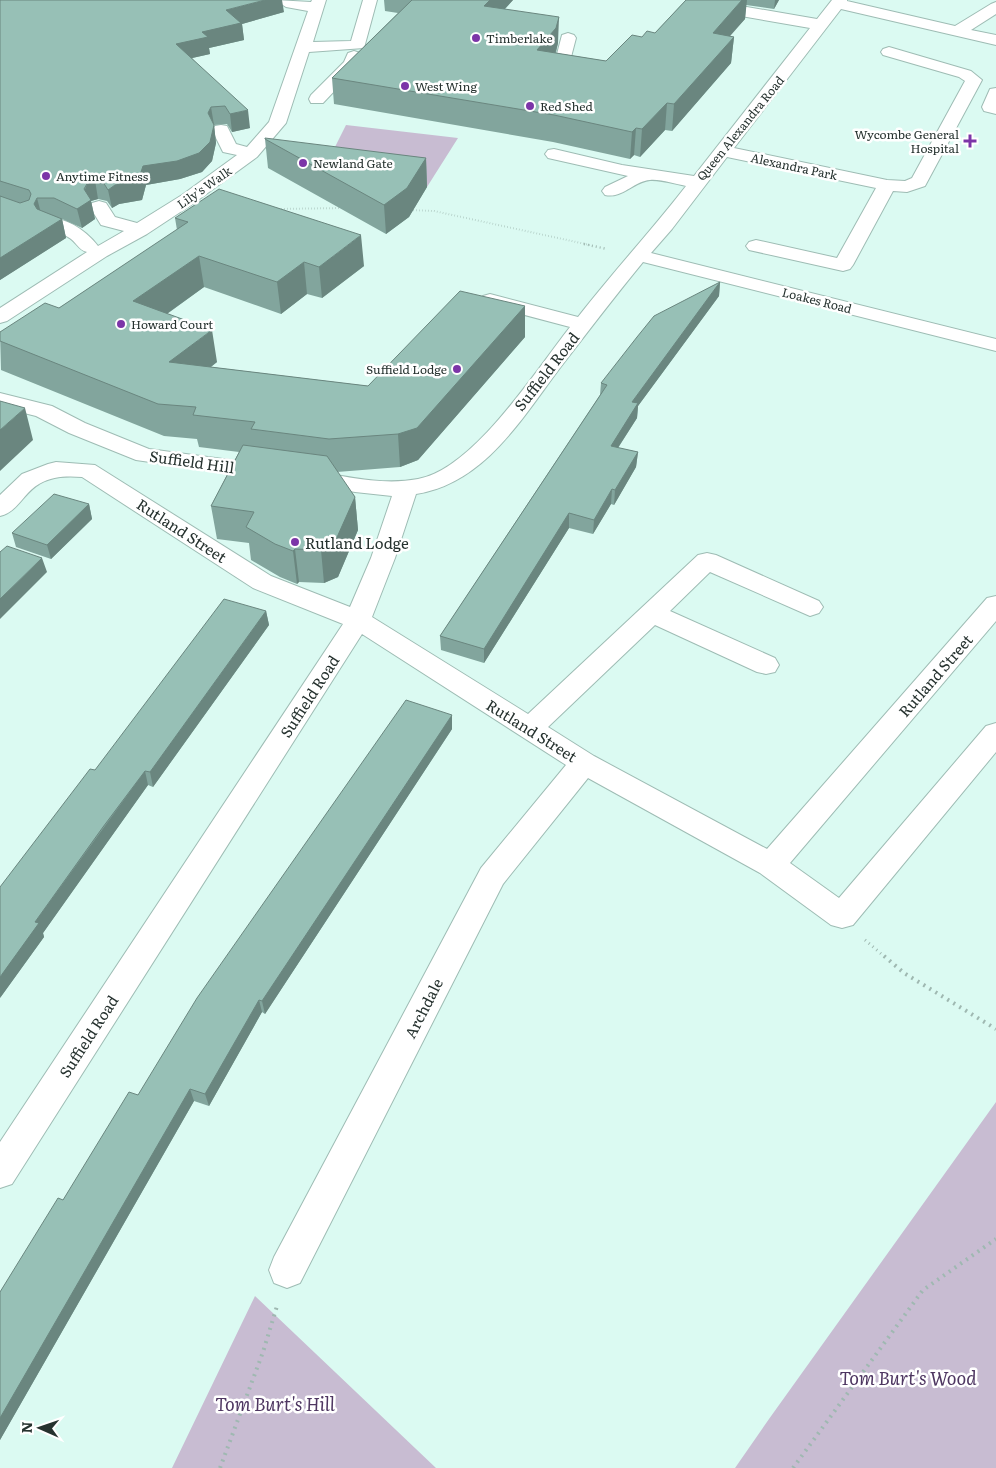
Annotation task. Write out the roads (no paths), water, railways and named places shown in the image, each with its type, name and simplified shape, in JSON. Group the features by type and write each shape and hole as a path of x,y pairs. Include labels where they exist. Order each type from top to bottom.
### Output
{"street":[{"path":"317,99 352,63 370,0"},
{"path":"286,2 318,4"},
{"path":"839,2 996,40"},
{"name":"Queen Alexandra Road","path":"637,256 665,225 839,2"},
{"name":"Lily's Walk","path":"4,315 100,252 140,230 188,199 251,153 277,123 305,47 318,4"},
{"path":"718,7 822,25"},
{"path":"958,31 996,7"},
{"path":"305,47 358,45"},
{"name":"Alexandra Park","path":"722,151 887,185 907,187 919,182 974,80 965,74 889,52"},
{"path":"996,93 990,107 996,109"},
{"path":"221,130 229,148 251,153"},
{"path":"554,154 647,174 697,182"},
{"path":"611,191 647,174"},
{"path":"756,246 844,265 887,185"},
{"path":"99,207 108,221 140,230"},
{"path":"49,223 76,234 89,247"},
{"name":"Suffield Road","path":"0,1172 358,620 383,558 406,488 432,483 455,473 470,462 500,430 637,256"},
{"name":"Loakes Road","path":"637,256 996,345"},
{"path":"470,294 583,324"},
{"name":"Suffield Hill","path":"0,400 44,411 77,428 144,455 386,488 406,488"},
{"name":"Suffield Hill","path":"0,405 44,411"},
{"name":"Rutland Street","path":"0,509 30,479 56,469 87,470 262,582 358,620 584,762 771,865 996,604"},
{"path":"530,728 707,561 810,607"},
{"path":"652,613 766,665"},
{"path":"771,865 842,916 996,733"},
{"name":"Archdale","path":"287,1270 492,876 584,762"}],"place":[{"name":"Timberlake","path":"476,38"},
{"name":"West Wing","path":"405,86"},
{"name":"Red Shed","path":"530,106"},
{"name":"Wycombe General Hospital","path":"970,141"},
{"name":"Newland Gate","path":"303,163"},
{"name":"Anytime Fitness","path":"46,176"},
{"name":"Howard Court","path":"121,324"},
{"name":"Suffield Lodge","path":"457,369"},
{"name":"Rutland Lodge","path":"295,542"}],"park label":[{"name":"Tom Burt's Wood","path":"908,1377"},
{"name":"Tom Burt's Hill","path":"275,1403"}]}
